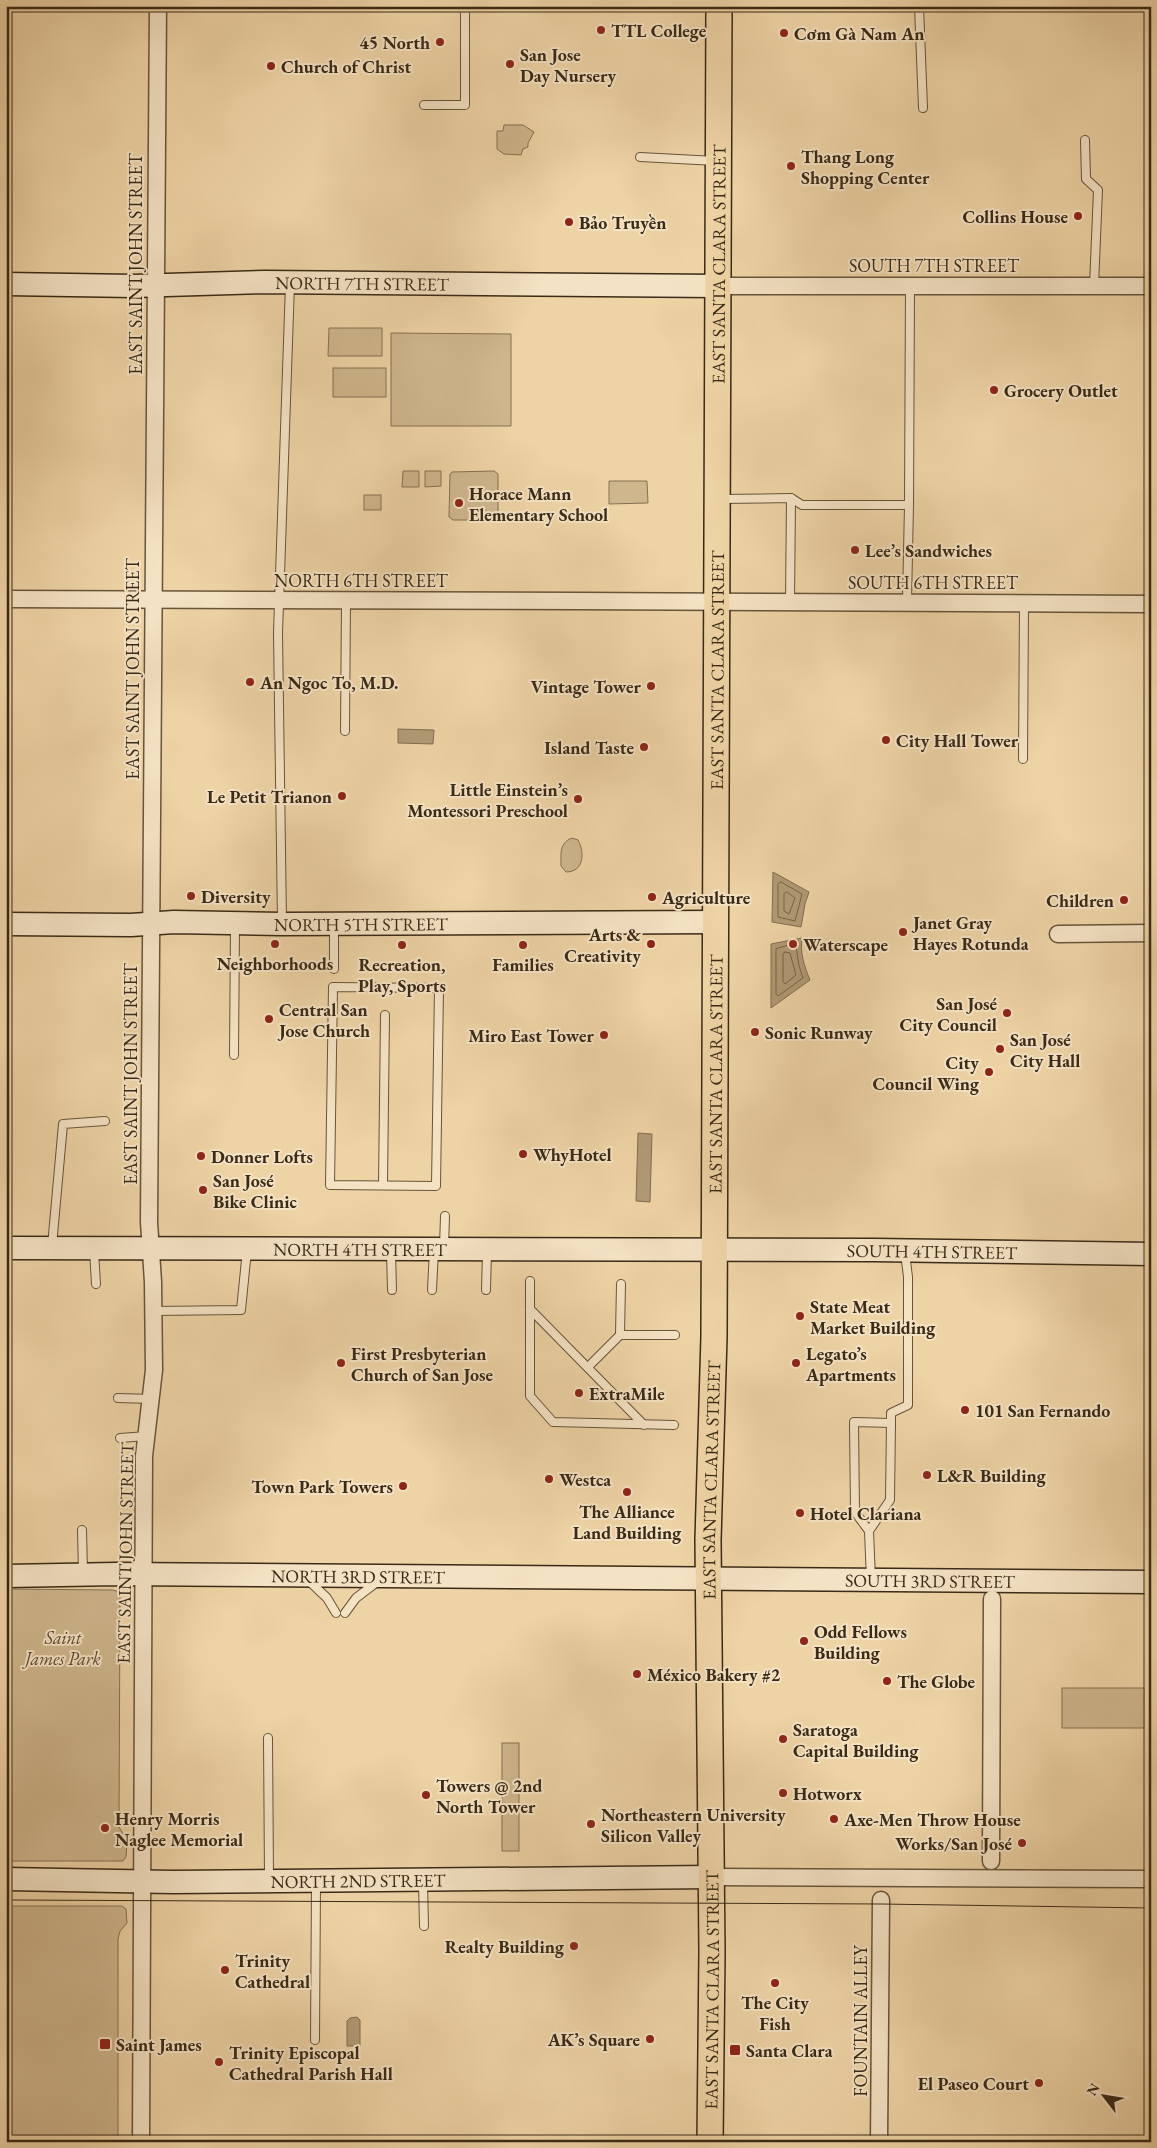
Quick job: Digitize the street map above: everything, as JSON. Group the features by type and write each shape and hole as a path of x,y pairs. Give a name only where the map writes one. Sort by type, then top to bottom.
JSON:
{"main road":[{"name":"EAST SANTA CLARA STREET","path":"710,2142 711,1877 710,1578 708,1540 714,1336 718,6"}],"street":[{"name":"EAST SAINT JOHN STREET","path":"141,2142 144,1456 152,1399 153,1311 149,1222 152,1022 152,602 158,6"},
{"name":"NORTH 7TH STREET","path":"6,284 155,285 290,282 718,286"},
{"name":"SOUTH 7TH STREET","path":"718,286 1151,286"},
{"name":"NORTH 6TH STREET","path":"6,599 152,602 280,599 716,603"},
{"name":"SOUTH 6TH STREET","path":"716,603 907,601 1151,604"},
{"name":"NORTH 5TH STREET","path":"6,924 715,922"},
{"path":"1058,934 1151,933"},
{"name":"NORTH 4TH STREET","path":"6,1248 714,1251"},
{"name":"SOUTH 4TH STREET","path":"714,1251 1151,1254"},
{"name":"NORTH 3RD STREET","path":"6,1576 710,1578"},
{"name":"SOUTH 3RD STREET","path":"710,1578 871,1581 1151,1582"},
{"path":"991,1861 992,1599"},
{"path":"711,1877 1151,1879"},
{"name":"NORTH 2ND STREET","path":"6,1879 141,1882 711,1877"},
{"name":"FOUNTAIN ALLEY","path":"879,2142 880,1900"}],"lane":[{"path":"424,105 465,105 465,6"},
{"path":"920,6 923,108"},
{"path":"1085,140 1086,179 1098,190 1094,286"},
{"path":"640,157 718,161"},
{"path":"282,924 278,633 290,282"},
{"path":"907,601 910,286"},
{"path":"716,499 791,498 802,505 909,505"},
{"path":"790,602 791,498"},
{"path":"346,600 346,731"},
{"path":"1023,759 1024,603"},
{"path":"234,1055 235,923"},
{"path":"334,924 334,969"},
{"path":"333,987 439,988 436,1186 383,1185 330,1185 333,987"},
{"path":"383,1185 385,1014"},
{"path":"52,1248 63,1124 105,1121"},
{"path":"432,1290 445,1216"},
{"path":"94,1248 96,1284"},
{"path":"153,1311 241,1310 248,1248"},
{"path":"391,1249 392,1290"},
{"path":"486,1290 487,1250"},
{"path":"869,1531 890,1500 892,1413 908,1405 908,1278 905,1251"},
{"path":"530,1281 530,1396 553,1422 674,1425"},
{"path":"588,1367 620,1335 621,1284"},
{"path":"530,1309 644,1425"},
{"path":"620,1335 675,1335"},
{"path":"118,1398 152,1399"},
{"path":"871,1581 869,1531 855,1512 854,1422 891,1422"},
{"path":"120,1438 147,1436"},
{"path":"82,1530 83,1576"},
{"path":"304,1576 328,1598 336,1613"},
{"path":"345,1613 356,1598 385,1577"},
{"path":"268,1738 269,1881"},
{"path":"423,1880 424,1926"},
{"path":"315,2040 316,1881"}],"green space":[{"path":"504,125 523,125 534,132 528,147 523,149 521,155 504,154 497,149 497,131 503,131"},
{"path":"329,328 382,328 382,356 328,356"},
{"path":"391,333 511,334 511,426 391,426"},
{"path":"333,368 386,368 386,397 333,397"},
{"path":"403,471 419,471 419,487 402,487"},
{"path":"425,471 441,471 441,486 425,487"},
{"path":"494,471 498,474 498,515 495,520 453,520 449,517 450,474 452,472"},
{"path":"609,481 647,481 648,503 609,504"},
{"path":"364,495 381,495 381,510 364,510"},
{"path":"572,838 578,840 582,856 580,865 576,869 566,872 561,866 562,849 565,843"},
{"name":"Saint James Park","path":"6,1589 113,1590 119,1592 119,1827 127,1841 126,1857 123,1861 6,1861"},
{"path":"1062,1688 1145,1688 1145,1728 1062,1728"},
{"path":"502,1743 519,1743 519,1851 502,1851"},
{"path":"6,1906 122,1906 126,1909 127,1923 120,1931 118,1939 118,2142 6,2142"}],"water":[{"path":"398,729 434,730 433,744 398,743"},
{"path":"773,872 809,892 801,927 772,922"},
{"path":"802,938 803,959 810,980 771,1008 771,944"},
{"path":"638,1133 652,1134 650,1202 636,1201"},
{"path":"357,2017 360,2020 360,2046 347,2046 347,2021 350,2018"}],"tram line":[{"path":"6,1900 881,1904 1151,1908"}],"place":[{"name":"TTL College","path":"601,30"},
{"name":"Cơm Gà Nam An","path":"784,33"},
{"name":"45 North","path":"440,42"},
{"name":"San Jose Day Nursery","path":"510,64"},
{"name":"Church of Christ","path":"271,66"},
{"name":"Thang Long Shopping Center","path":"791,166"},
{"name":"Collins House","path":"1078,216"},
{"name":"Bảo Truyền","path":"569,222"},
{"name":"Grocery Outlet","path":"994,390"},
{"name":"Horace Mann Elementary School","path":"459,503"},
{"name":"Lee’s Sandwiches","path":"855,550"},
{"name":"An Ngoc To, M.D.","path":"250,682"},
{"name":"Vintage Tower","path":"651,686"},
{"name":"City Hall Tower","path":"886,740"},
{"name":"Island Taste","path":"644,747"},
{"name":"Le Petit Trianon","path":"342,796"},
{"name":"Little Einstein’s Montessori Preschool","path":"578,799"},
{"name":"Diversity","path":"191,896"},
{"name":"Agriculture","path":"652,897"},
{"name":"Children","path":"1124,900"},
{"name":"Janet Gray Hayes Rotunda","path":"903,932"},
{"name":"Neighborhoods","path":"275,944"},
{"name":"Arts & Creativity","path":"651,944"},
{"name":"Waterscape","path":"793,944"},
{"name":"Recreation, Play, Sports","path":"402,945"},
{"name":"Families","path":"523,945"},
{"name":"San José City Council","path":"1007,1013"},
{"name":"Central San Jose Church","path":"269,1019"},
{"name":"Sonic Runway","path":"755,1032"},
{"name":"Miro East Tower","path":"604,1035"},
{"name":"San José City Hall","path":"1000,1049"},
{"name":"City Council Wing","path":"989,1072"},
{"name":"WhyHotel","path":"523,1154"},
{"name":"Donner Lofts","path":"201,1156"},
{"name":"San José Bike Clinic","path":"203,1190"},
{"name":"State Meat Market Building","path":"800,1316"},
{"name":"First Presbyterian Church of San Jose","path":"341,1363"},
{"name":"Legato’s Apartments","path":"796,1363"},
{"name":"ExtraMile","path":"579,1393"},
{"name":"101 San Fernando","path":"965,1410"},
{"name":"L&R Building","path":"927,1475"},
{"name":"Westca","path":"549,1479"},
{"name":"Town Park Towers","path":"403,1486"},
{"name":"The Alliance Land Building","path":"627,1492"},
{"name":"Hotel Clariana","path":"800,1513"},
{"name":"Odd Fellows Building","path":"804,1641"},
{"name":"México Bakery #2","path":"637,1674"},
{"name":"The Globe","path":"887,1681"},
{"name":"Saratoga Capital Building","path":"783,1739"},
{"name":"Hotworx","path":"783,1793"},
{"name":"Towers @ 2nd North Tower","path":"426,1795"},
{"name":"Axe-Men Throw House","path":"834,1819"},
{"name":"Northeastern University Silicon Valley","path":"591,1824"},
{"name":"Henry Morris Naglee Memorial","path":"105,1828"},
{"name":"Works/San José","path":"1022,1843"},
{"name":"Realty Building","path":"574,1946"},
{"name":"Trinity Cathedral","path":"225,1970"},
{"name":"The City Fish","path":"775,1983"},
{"name":"AK’s Square","path":"650,2039"},
{"name":"Saint James","path":"105,2044"},
{"name":"Santa Clara","path":"735,2050"},
{"name":"Trinity Episcopal Cathedral Parish Hall","path":"219,2062"},
{"name":"El Paseo Court","path":"1039,2083"}]}
